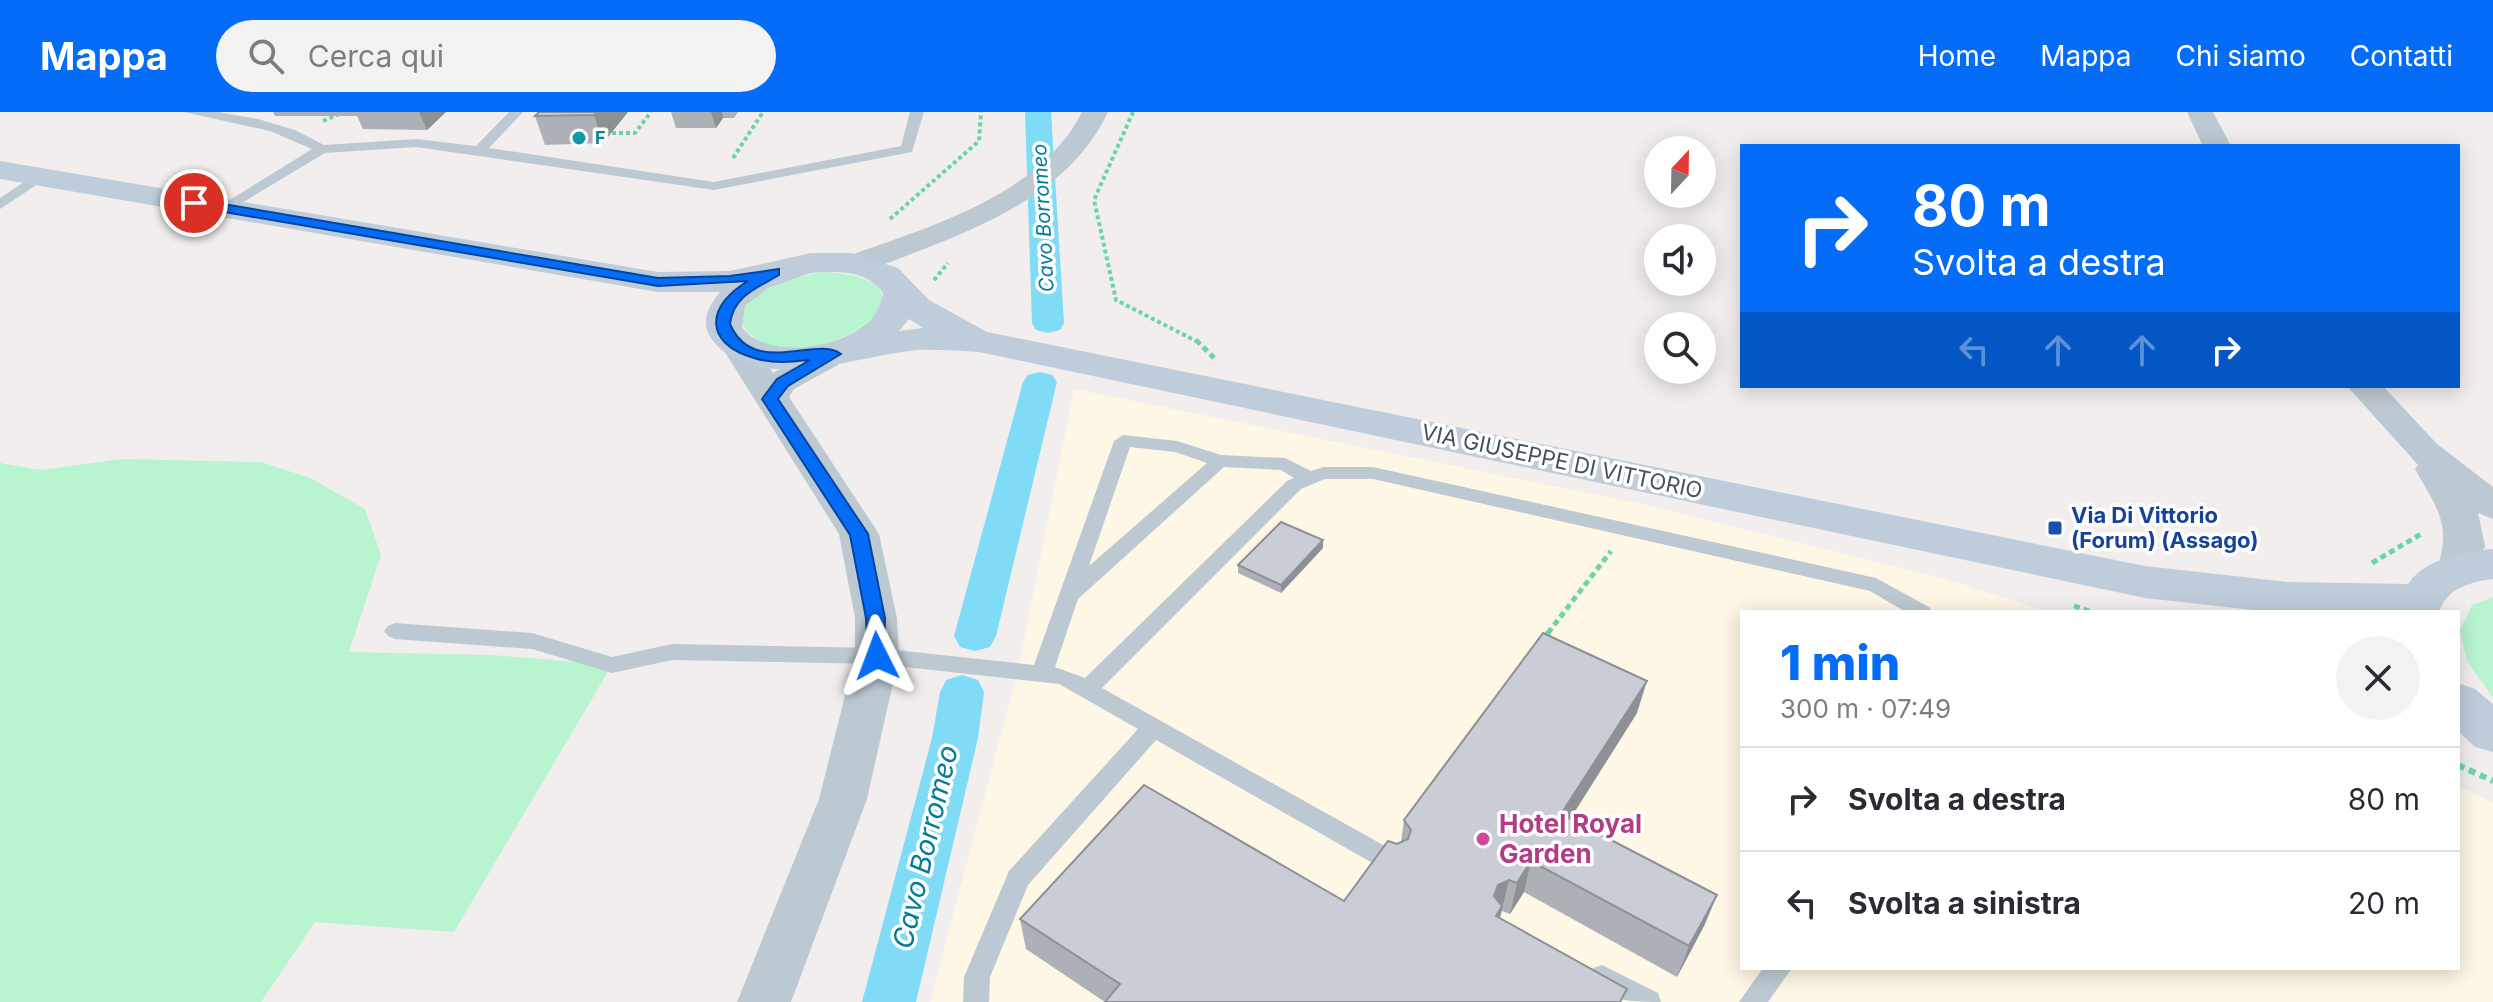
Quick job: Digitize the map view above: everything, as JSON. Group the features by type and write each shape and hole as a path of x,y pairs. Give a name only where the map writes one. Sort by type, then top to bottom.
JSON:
{"main road":[{"path":"0,170 658,282 730,281 812,263 856,264 882,273 910,290 945,326 979,341"},
{"path":"730,335 724,311 734,295 774,272"},
{"path":"658,282 703,308 730,335 781,358 920,339 979,341"},
{"path":"843,350 889,325 910,290"},
{"name":"VIA GIUSEPPE DI VITTORIO","path":"979,341 2145,582 2288,598 2417,606"},
{"path":"2417,606 2429,585 2474,567"},
{"name":"VIA GIUSEPPE DI VITTORIO","path":"2145,582 2223,610"},
{"path":"2460,704 2493,733"}],"street":[{"path":"856,264 970,219 1004,201 1071,153 1095,112"},
{"path":"2200,112 2216,144"},
{"path":"910,290 936,253 970,219"},
{"path":"730,335 859,534 876,618 877,656 843,799 764,1002"},
{"path":"770,399 782,382 843,350"},
{"path":"2366,388 2424,452 2493,506"},
{"path":"2424,452 2458,512 2465,546 2474,567"}],"lane":[{"path":"191,112 264,123 294,132 322,149"},
{"path":"479,151 516,112"},
{"path":"225,209 322,149 416,143 714,186 907,149 917,112"},
{"path":"0,205 40,178"},
{"path":"1042,673 1123,441 1177,447 1220,461 1285,464 1310,479"},
{"path":"1069,596 1220,461"},
{"path":"1086,690 1294,485 1323,473 1373,473 1876,585 1919,610"},
{"path":"395,631 532,641 612,665 672,652 877,656 1063,676 1392,862"},
{"path":"976,1002 977,977 1018,879 1153,728"},
{"path":"1582,967 1648,1002"},
{"path":"1752,1002 1777,970"}],"path":[{"path":"612,133 635,133 651,112"},
{"path":"714,186 763,112"},
{"path":"888,221 979,141 981,112"},
{"path":"1133,112 1122,146 1098,184 1094,200 1116,300 1186,332 1205,344 1216,361"},
{"path":"910,290 936,275 953,257 936,253"},
{"path":"1541,642 1627,529"},
{"path":"2368,564 2418,539 2423,530"},
{"path":"2460,766 2493,781"}],"shaded area":[{"path":"1074,389 1642,504 1946,579 2042,610 1740,610 1740,970 2460,970 2460,787 2493,803 2493,1002 930,1002 1018,670"}],"green space":[{"path":"823,272 864,279 881,292 879,309 862,326 836,340 805,348 774,347 749,333 741,320 743,309 752,299 782,283"},
{"path":"122,459 261,462 310,478 365,509 381,555 349,652 492,655 612,665 454,932 315,922 261,1002 0,1002 0,463 41,470"},
{"path":"2493,597 2493,698 2467,661 2460,631 2472,605"}],"building":[{"path":"539,112 596,112 594,115 535,116"},
{"path":"1281,522 1323,540 1281,585 1238,565"},
{"name":"Hotel Royal Garden","path":"1543,633 1647,681 1561,814 1717,895 1689,946 1531,861 1517,883 1509,880 1498,885 1494,896 1502,906 1496,916 1627,989 1620,1002 1105,1002 1120,984 1020,919 1144,785 1344,901 1388,841 1397,844 1408,839 1411,830 1404,820"}],"waterway":[{"name":"Cavo Borromeo","path":"1038,112 1048,323"},
{"name":"Cavo Borromeo","path":"975,636 1040,382"},
{"name":"Cavo Borromeo","path":"889,1002 955,738 962,692"}],"place":[{"name":"F","path":"579,138"},
{"name":"Via Di Vittorio (Forum) (Assago)","path":"2055,528"},
{"name":"Hotel Royal Garden","path":"1483,839"}],"route":[{"path":"194,203 658,282 730,281 774,272 734,295 724,311 722,324 728,337 738,346 758,354 781,358 833,354 782,382 770,399 859,534 876,618 877,656"}]}
